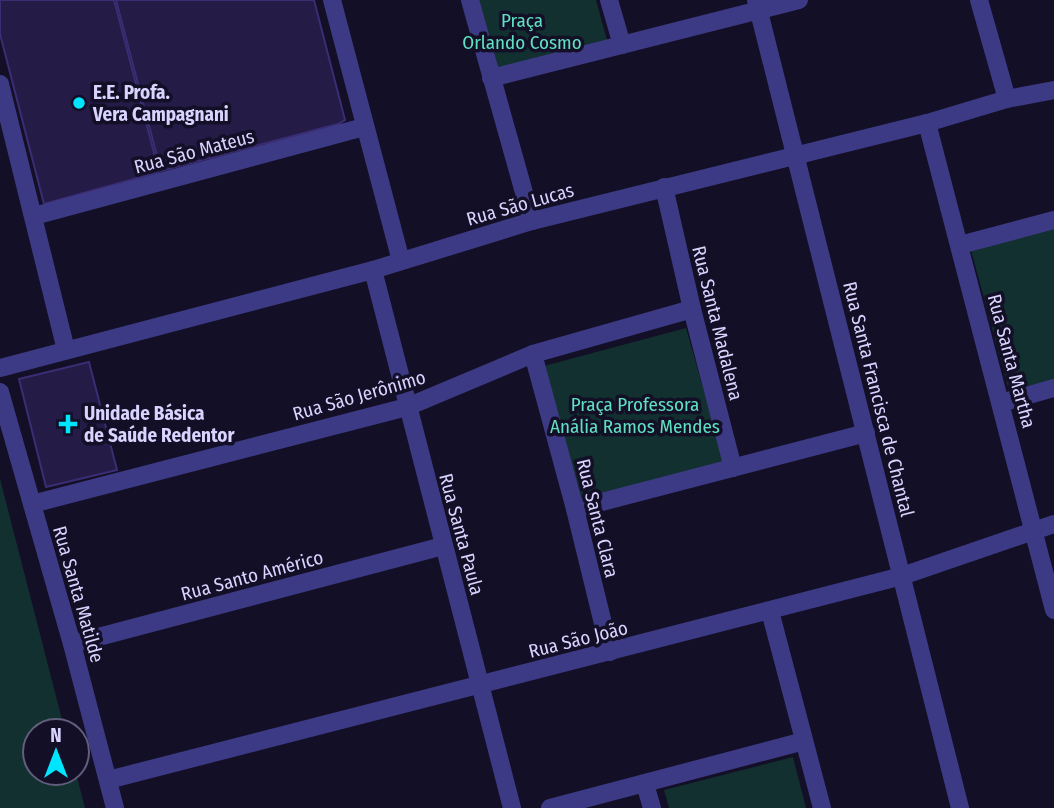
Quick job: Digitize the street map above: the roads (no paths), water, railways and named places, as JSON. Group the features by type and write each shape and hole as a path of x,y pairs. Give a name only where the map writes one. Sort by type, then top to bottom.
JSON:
{"street":[{"path":"332,0 401,261"},
{"path":"470,0 532,221"},
{"path":"609,0 622,45"},
{"path":"491,78 622,45 757,5 799,0"},
{"path":"979,0 1007,99"},
{"name":"Rua Santa Francisca de Chantal","path":"757,5 960,808"},
{"path":"0,84 66,350"},
{"name":"Rua São Lucas","path":"0,368 373,270 532,221 927,123 1007,99 1054,90"},
{"name":"Rua Santa Martha","path":"927,123 1054,610"},
{"name":"Rua São Mateus","path":"34,216 364,127"},
{"name":"Rua Santa Madalena","path":"664,187 733,468"},
{"path":"960,244 1054,220"},
{"name":"Rua Santa Paula","path":"373,270 512,808"},
{"name":"Rua São Jerônimo","path":"32,504 407,407 533,354 692,309"},
{"name":"Rua Santa Clara","path":"533,354 610,652"},
{"path":"1001,403 1054,388"},
{"name":"Rua Santa Matilde","path":"0,392 72,644 115,808"},
{"path":"575,509 866,433"},
{"name":"Rua São João","path":"108,780 902,576 1054,524"},
{"name":"Rua Santo Américo","path":"72,644 443,546"},
{"path":"770,611 822,808"},
{"path":"550,808 804,741"},
{"path":"645,784 652,808"}],"place":[{"name":"E.E. Profa. Vera Campagnani","path":"79,103"},
{"name":"Unidade Básica de Saúde Redentor","path":"68,424"}],"park label":[{"name":"Praça Orlando Cosmo","path":"522,31"},
{"name":"Praça Professora Anália Ramos Mendes","path":"635,415"}]}
